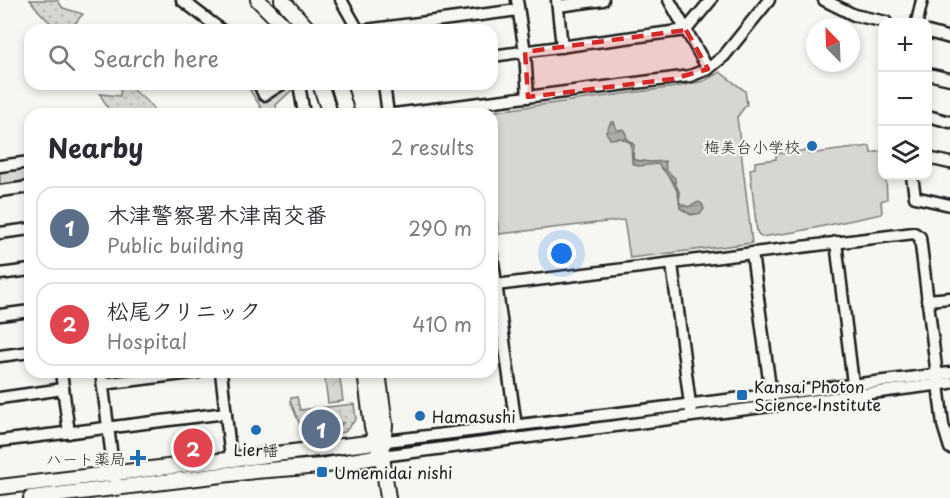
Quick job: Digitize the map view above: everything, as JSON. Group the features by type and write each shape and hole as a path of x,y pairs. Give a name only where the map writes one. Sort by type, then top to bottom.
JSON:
{"main road":[{"path":"258,0 282,24"},
{"path":"282,0 304,24"},
{"path":"322,90 328,108"},
{"path":"340,90 345,108"},
{"path":"366,378 372,427 380,442 388,498"},
{"path":"379,378 385,425 380,442"},
{"path":"32,498 231,459 380,442"},
{"path":"0,487 321,466 382,456"}],"street":[{"path":"183,0 213,24"},
{"path":"341,0 355,24"},
{"path":"562,46 557,3 603,0"},
{"path":"669,0 708,69"},
{"path":"498,55 686,30 711,0"},
{"path":"480,108 528,98 690,76 708,69 724,56 769,0"},
{"path":"824,0 854,15 878,20"},
{"path":"917,18 922,0"},
{"path":"402,24 518,5 525,51 528,98"},
{"path":"932,34 950,38"},
{"path":"932,75 950,79"},
{"path":"300,90 303,108"},
{"path":"385,90 387,108"},
{"path":"932,117 950,122"},
{"path":"932,159 950,164"},
{"path":"0,166 24,163"},
{"path":"913,180 915,197 950,205"},
{"path":"0,191 24,188"},
{"path":"0,232 24,230"},
{"path":"498,285 914,233 920,237 944,432 950,448"},
{"path":"836,242 853,384"},
{"path":"752,253 771,395"},
{"path":"672,264 691,417"},
{"path":"0,274 24,271"},
{"path":"927,300 950,298"},
{"path":"498,299 516,426"},
{"path":"0,315 24,312"},
{"path":"0,356 24,353"},
{"path":"382,456 691,417 937,380 950,373"},
{"path":"62,378 69,433"},
{"path":"102,378 115,480"},
{"path":"103,384 151,378"},
{"path":"222,378 231,459"},
{"path":"380,442 853,384 937,380 950,383"},
{"path":"0,398 63,389"},
{"path":"0,441 226,413"}],"highlighted area":[{"path":"686,30 708,69 673,79 528,97 525,52"}],"green space":[{"path":"30,0 57,0 63,8 83,14 74,24 53,24"},
{"path":"720,72 745,91 747,104 737,117 752,243 630,258 624,220 499,234 498,111 675,87 704,81"},
{"path":"120,90 133,90 153,108 108,108 100,94 120,96"},
{"path":"250,90 258,90 263,99 278,90 292,90 276,105 276,108 261,108"},
{"path":"870,146 871,153 878,152 878,180 886,180 887,199 881,201 882,214 761,237 757,232 750,169 755,168 755,162 776,159 776,154 808,150 808,154"},
{"path":"24,169 24,186 0,189 0,172"},
{"path":"325,378 340,378 343,401 328,403"},
{"path":"297,397 300,410 354,404 356,419 345,432 332,434 343,423 303,428 303,432 290,401 291,398"}],"shaded area":[{"path":"611,122 614,122 617,130 624,129 627,138 634,145 633,158 635,160 665,161 666,170 675,178 680,194 679,201 671,179 658,164 638,166 632,163 631,143 621,138 610,139 606,132"},
{"path":"679,201 688,207 699,202 704,209 701,213 691,215 680,208"}],"place":[{"name":"梅美台小学校","path":"812,146"},
{"name":"Kansai Photon Science Institute","path":"742,395"},
{"name":"Hamasushi","path":"420,416"},
{"name":"木津警察署木津南交番","path":"321,429"},
{"name":"Lier幡","path":"256,430"},
{"name":"松尾クリニック","path":"193,448"},
{"name":"ハート薬局","path":"138,458"},
{"name":"Umemidai nishi","path":"322,472"}]}
